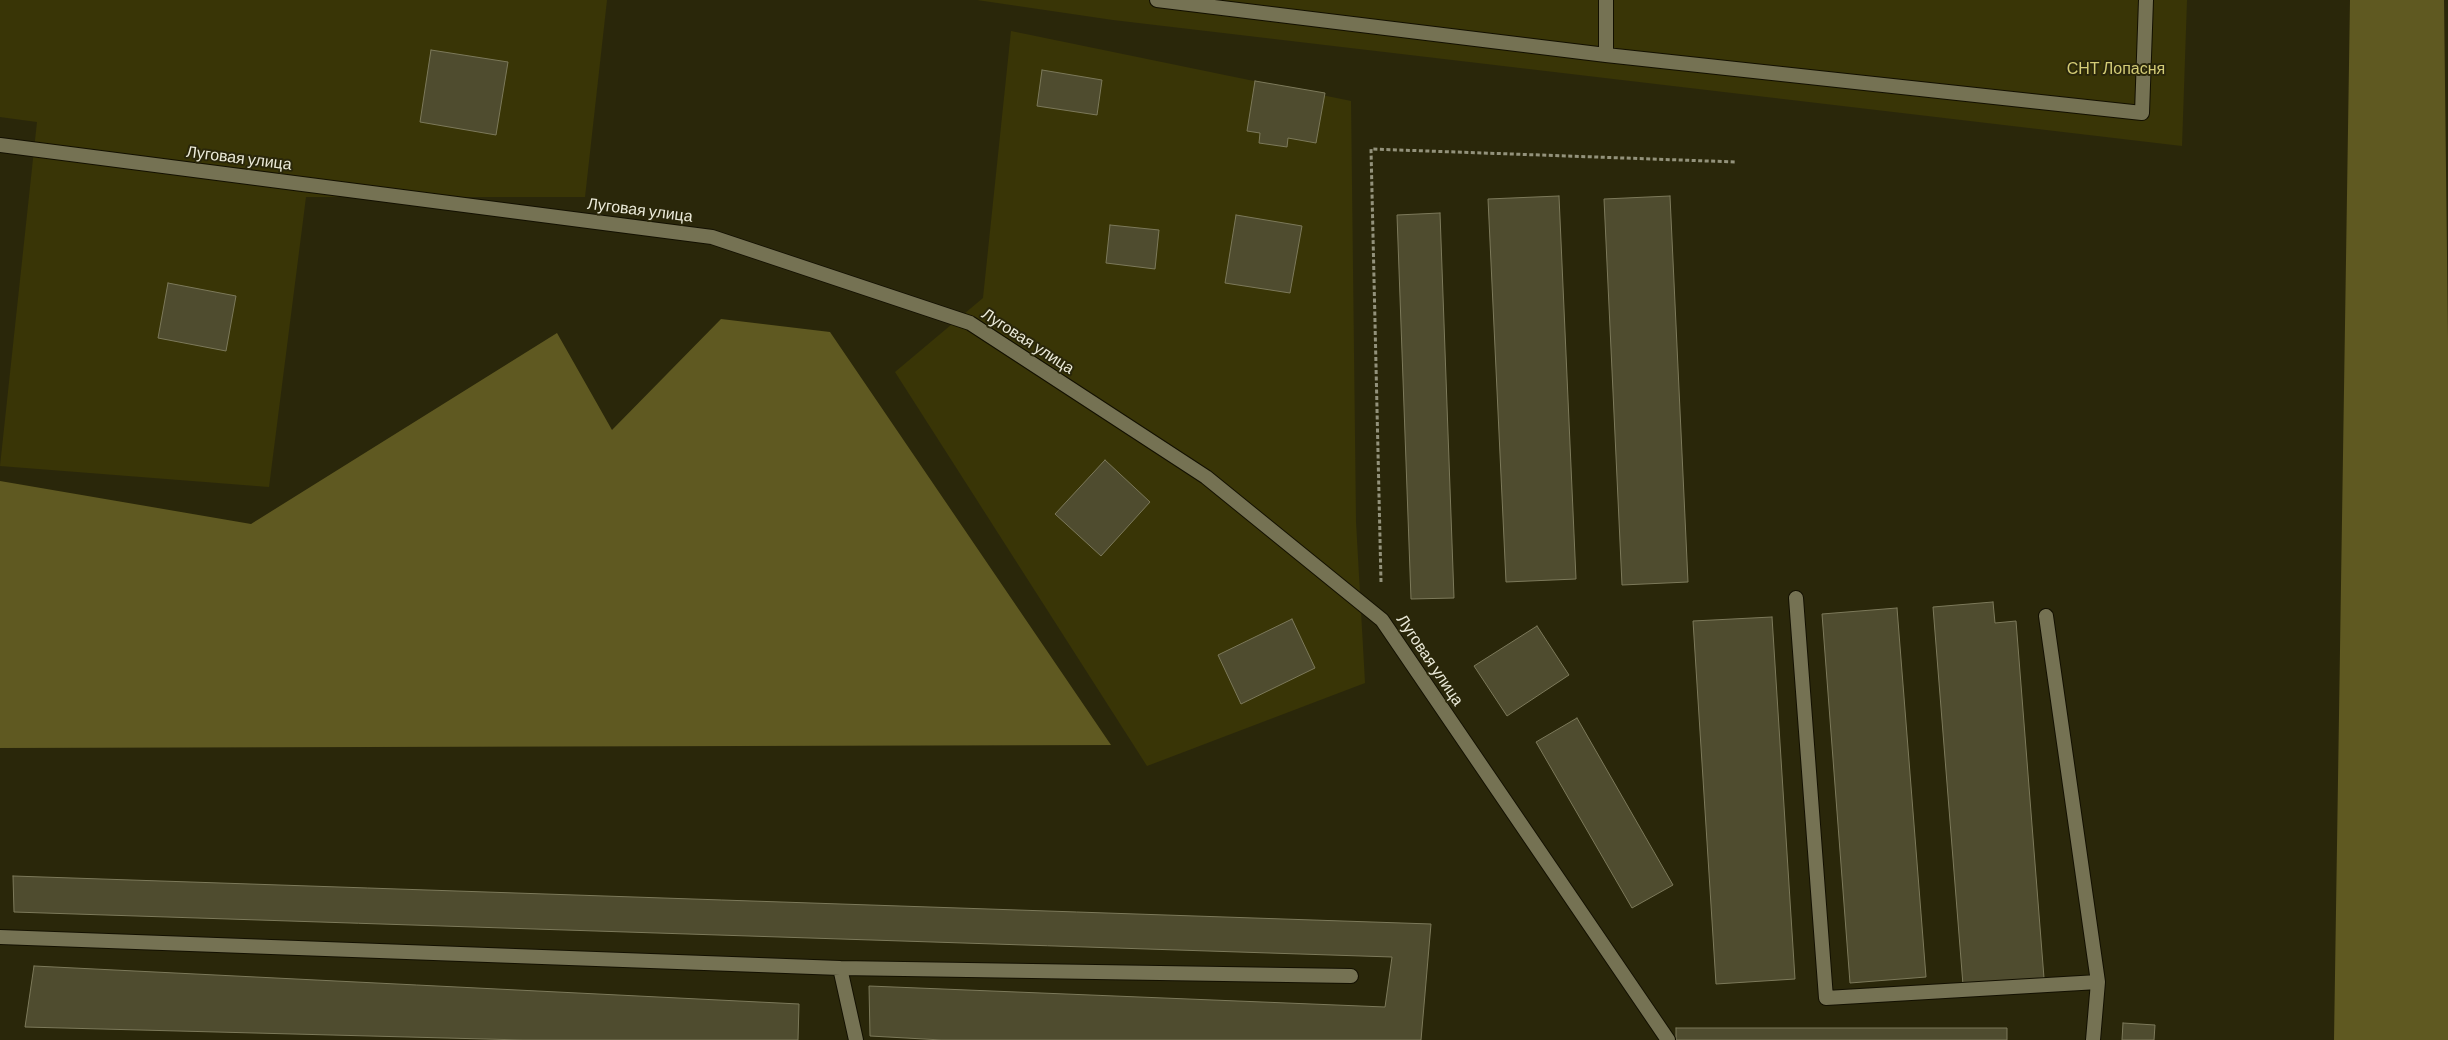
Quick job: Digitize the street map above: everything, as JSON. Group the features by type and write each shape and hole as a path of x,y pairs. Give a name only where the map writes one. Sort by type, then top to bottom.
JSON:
{"street":[{"path":"1157,0 1606,55 2142,113 2146,0"},
{"path":"1606,0 1606,55"},
{"name":"Луговая улица","path":"0,145 712,237 970,323 1206,477 1382,620 1668,1040"},
{"path":"1796,598 1826,998 2098,982"},
{"path":"2046,616 2098,982 2092,1040"},
{"path":"0,937 840,968 1351,976"},
{"path":"840,968 856,1040"}],"path":[{"path":"1382,620 1371,149 1736,162"}],"green space":[{"path":"0,0 607,0 585,197 306,197 269,487 0,466 37,122 0,117"},
{"name":"СНТ Лопасня","path":"977,0 2187,0 2182,146 1113,20"},
{"path":"1011,31 1351,101 1356,522 1365,683 1147,766 895,372 983,298"}],"shaded area":[{"path":"2350,0 2444,0 2448,340 2448,1040 2334,1040"},
{"path":"721,319 830,332 1111,745 0,748 0,481 251,524 557,333 612,430"}],"building":[{"path":"431,50 508,62 496,135 420,122"},
{"path":"1042,70 1102,80 1097,115 1037,106"},
{"path":"1255,81 1325,93 1316,143 1288,138 1287,147 1259,143 1260,133 1247,131"},
{"path":"1559,196 1576,579 1506,582 1488,199"},
{"path":"1670,196 1688,582 1622,585 1604,199"},
{"path":"1440,213 1454,598 1411,599 1397,215"},
{"path":"1236,215 1302,226 1290,293 1225,283"},
{"path":"1110,225 1159,230 1155,269 1106,263"},
{"path":"168,283 236,296 226,351 158,338"},
{"path":"1105,460 1150,502 1101,556 1055,514"},
{"path":"1993,602 1995,623 2016,621 2044,978 1963,985 1933,607"},
{"path":"1897,608 1926,977 1850,983 1822,614"},
{"path":"1772,617 1795,979 1716,984 1693,621"},
{"path":"1292,619 1315,668 1241,704 1218,655"},
{"path":"1537,626 1569,675 1507,716 1474,666"},
{"path":"1577,718 1673,885 1632,908 1536,742"},
{"path":"13,876 1431,924 1421,1040 942,1040 870,1036 869,986 1385,1007 1392,957 14,912"},
{"path":"34,966 799,1004 798,1040 523,1040 25,1027"},
{"path":"2123,1023 2155,1025 2154,1040 2122,1040"},
{"path":"1676,1028 2007,1028 2007,1040 1676,1040"}]}
